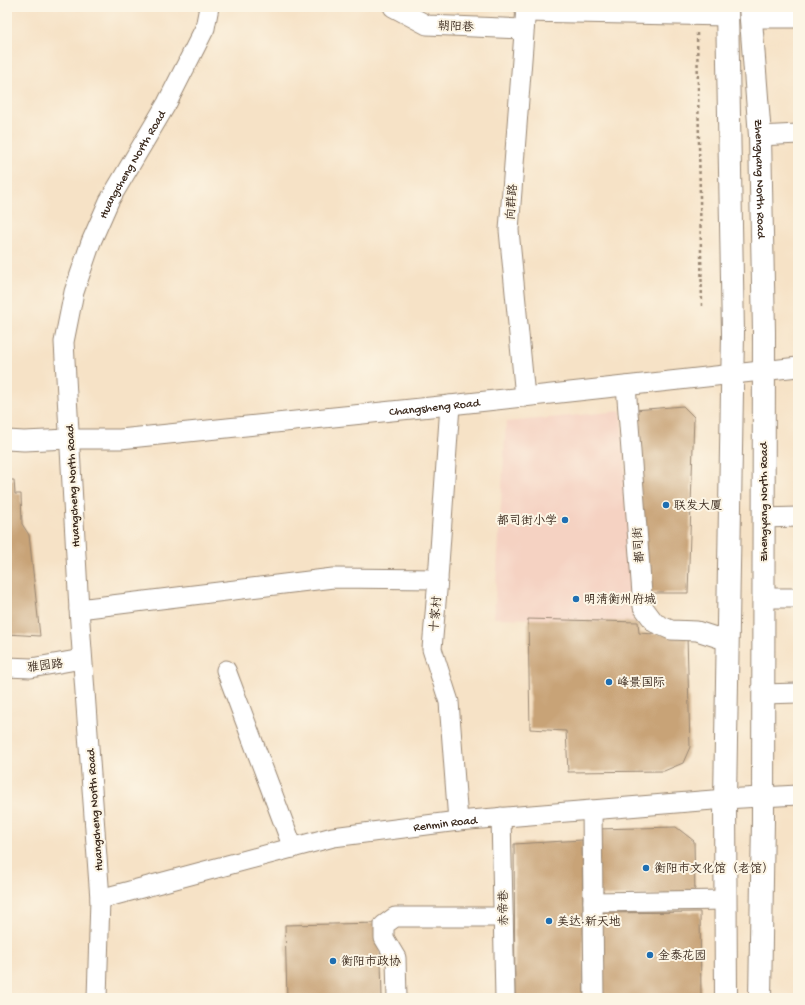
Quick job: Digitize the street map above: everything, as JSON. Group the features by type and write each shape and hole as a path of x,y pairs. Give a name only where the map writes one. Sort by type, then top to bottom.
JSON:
{"main road":[{"path":"726,998 725,799 732,374 727,12"},
{"name":"Zhengyang North Road","path":"750,12 760,136 764,325 760,998"}],"street":[{"name":"Huangcheng North Road","path":"97,998 100,899 82,659 64,342 74,292 91,242 109,201 167,103 205,28 209,7"},
{"name":"朝阳巷","path":"393,7 427,25 525,16 697,16 727,12"},
{"path":"750,12 798,18"},
{"name":"向群路","path":"525,16 509,230 525,397"},
{"path":"760,136 798,134"},
{"name":"Changsheng Road","path":"7,440 120,439 798,367"},
{"name":"都司街","path":"626,386 643,607 655,623 671,630 697,631 728,641"},
{"name":"十家村","path":"450,405 432,650 449,702 458,821"},
{"name":"Changsheng Road","path":"7,431 69,439"},
{"path":"763,518 798,517"},
{"path":"79,609 333,578 438,579"},
{"path":"763,598 798,598"},
{"name":"雅园路","path":"7,667 31,668 82,659"},
{"path":"226,670 293,848"},
{"path":"763,694 798,693"},
{"name":"Renmin Road","path":"100,899 333,837 501,817 725,799 798,795"},
{"path":"592,810 594,998"},
{"name":"赤帝巷","path":"501,817 505,998"},
{"path":"593,902 726,900"},
{"path":"397,998 396,958 384,938 384,925 395,917 504,917"}],"path":[{"path":"697,16 702,307"}],"shaded area":[{"path":"7,8 11,88 7,88"},
{"name":"都司街小学","path":"621,411 638,622 494,618 506,422"}],"building":[{"name":"联发大厦","path":"683,406 694,417 688,593 646,593 635,410"},
{"path":"7,480 14,480 15,494 21,494 22,524 29,535 40,636 7,634"},
{"name":"峰景国际","path":"528,619 638,622 639,633 687,636 690,747 683,763 664,771 568,772 566,731 530,729"},
{"name":"衡阳市文化馆（老馆）","path":"676,827 694,841 695,895 599,896 597,829"},
{"name":"美达·新天地","path":"582,840 584,998 515,998 514,844"},
{"name":"金泰花园","path":"700,912 701,998 600,998 599,913"},
{"name":"衡阳市政协","path":"380,923 382,998 287,998 285,925"}],"place":[{"name":"联发大厦","path":"666,505"},
{"name":"都司街小学","path":"565,520"},
{"name":"明清衡州府城","path":"576,599"},
{"name":"峰景国际","path":"609,682"},
{"name":"衡阳市文化馆（老馆）","path":"646,868"},
{"name":"美达·新天地","path":"549,921"},
{"name":"金泰花园","path":"650,955"},
{"name":"衡阳市政协","path":"333,961"}]}
